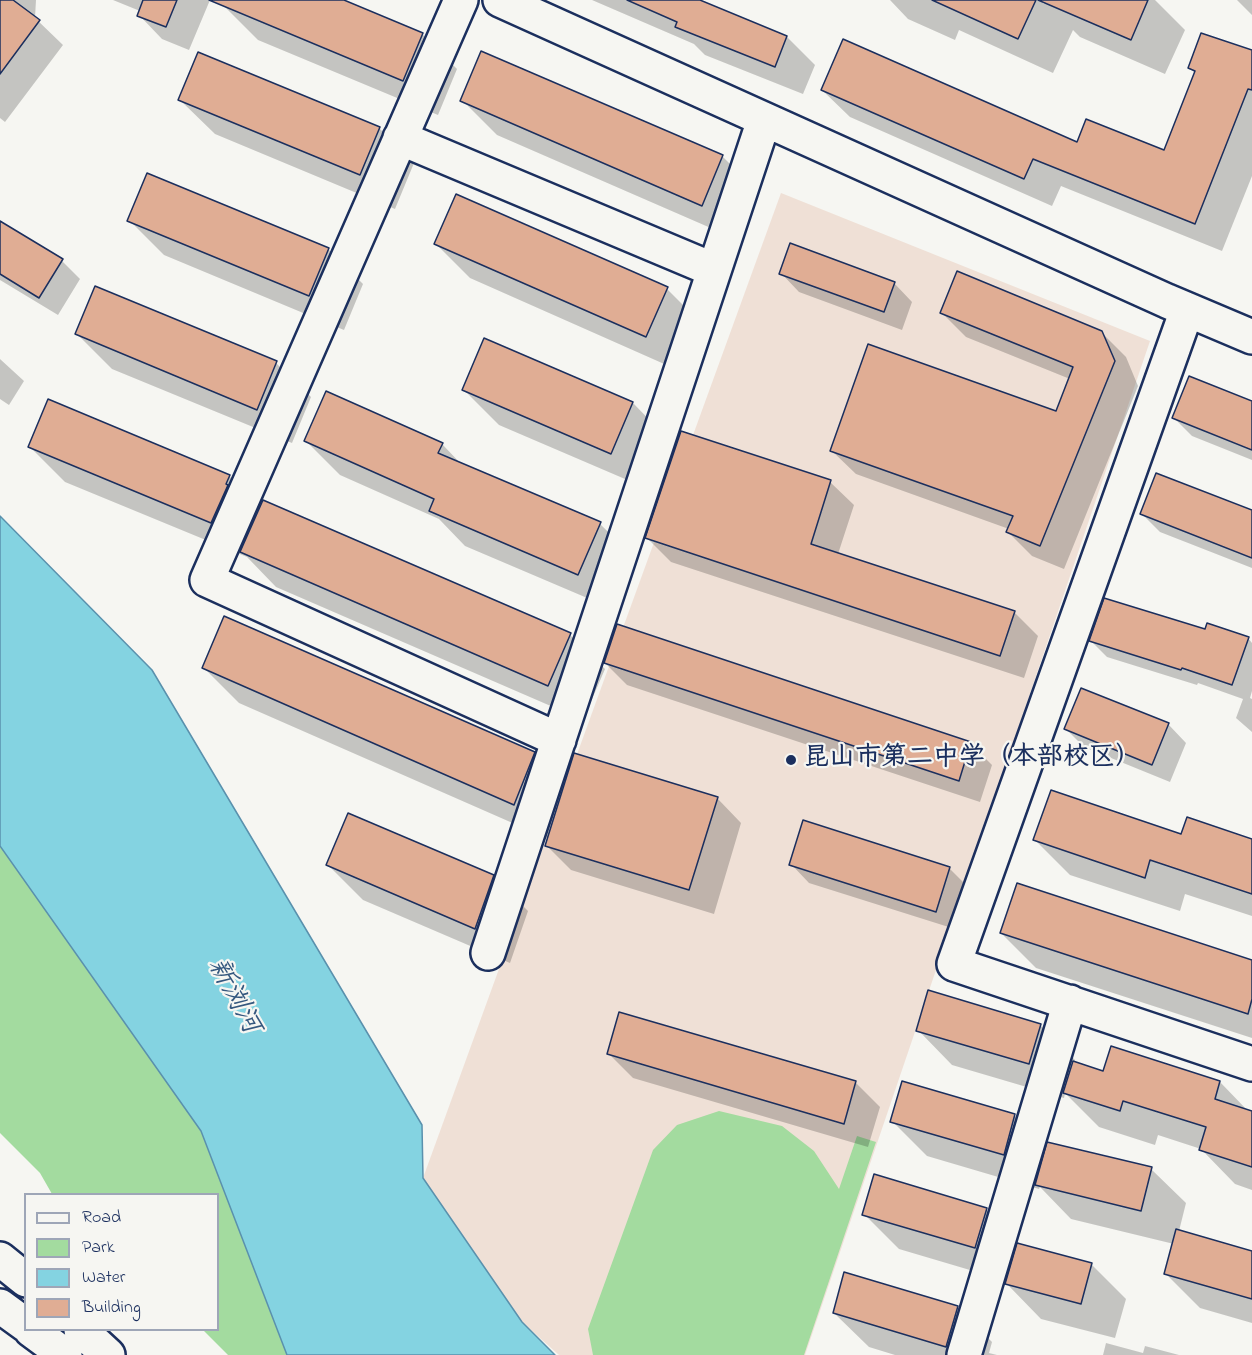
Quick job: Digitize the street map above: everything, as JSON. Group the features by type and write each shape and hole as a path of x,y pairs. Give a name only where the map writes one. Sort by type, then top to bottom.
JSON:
{"street":[{"path":"461,0 207,580 559,740"},
{"path":"500,0 1252,338"},
{"path":"488,953 764,120"},
{"path":"400,138 714,270"},
{"path":"1187,310 954,964 1252,1064"},
{"path":"964,1355 1070,1002"},
{"path":"0,1259 24,1278"},
{"path":"0,1306 24,1324"},
{"path":"34,1331 65,1355"},
{"path":"83,1331 108,1355"}],"shaded area":[{"name":"昆山市第二中学（本部校区）","path":"781,193 1150,341 805,1355 559,1355 522,1322 423,1178"}],"green space":[{"path":"0,846 201,1131 287,1355 228,1355 204,1331 219,1331 219,1193 51,1193 40,1173 0,1133"},
{"path":"719,1111 782,1126 814,1151 839,1189 857,1136 876,1142 804,1355 593,1355 588,1329 653,1150 677,1125"}],"water":[{"name":"新浏河","path":"0,516 152,670 422,1125 423,1178 522,1322 555,1355 287,1355 201,1131 0,846"}],"building":[{"path":"0,0 13,0 40,20 0,74"},
{"path":"143,0 177,0 166,27 137,16"},
{"path":"209,0 344,0 423,33 403,81"},
{"path":"627,0 700,0 787,36 775,67 675,27 677,22"},
{"path":"932,0 1036,0 1018,39"},
{"path":"1038,0 1148,0 1131,40"},
{"path":"1201,33 1252,50 1252,90 1248,89 1195,224 1033,159 1024,179 821,90 843,39 1077,142 1086,119 1164,150 1195,71 1188,68"},
{"path":"481,51 723,155 702,206 460,101"},
{"path":"198,52 380,127 360,175 178,100"},
{"path":"147,173 329,248 309,296 127,221"},
{"path":"456,194 668,287 646,337 434,244"},
{"path":"0,221 63,259 39,298 0,274"},
{"path":"790,243 895,282 884,312 779,274"},
{"path":"957,271 1102,331 1115,361 1040,546 1006,532 1013,516 830,451 868,344 1056,411 1073,367 940,313"},
{"path":"95,286 277,361 257,410 75,334"},
{"path":"484,338 633,402 611,454 462,390"},
{"path":"1189,376 1252,401 1252,450 1172,418"},
{"path":"326,391 443,443 438,453 601,522 578,575 429,511 434,499 304,441"},
{"path":"48,399 230,475 226,484 228,485 211,523 28,447"},
{"path":"681,431 831,480 811,544 1015,611 1000,656 645,538"},
{"path":"1156,473 1252,510 1252,558 1140,514"},
{"path":"263,500 571,633 548,686 240,552"},
{"path":"1104,598 1205,629 1207,623 1249,637 1232,685 1089,641"},
{"path":"224,616 535,752 514,805 202,668"},
{"path":"617,624 971,742 959,781 604,663"},
{"path":"1081,688 1169,723 1152,765 1064,729"},
{"path":"574,753 718,797 689,890 545,846"},
{"path":"1051,790 1181,834 1187,817 1252,839 1252,894 1150,860 1145,878 1033,840"},
{"path":"348,813 494,875 475,929 326,865"},
{"path":"803,820 950,867 936,912 789,865"},
{"path":"1017,883 1252,960 1252,999 1248,1014 1000,933"},
{"path":"928,990 1041,1024 1029,1064 916,1031"},
{"path":"619,1012 856,1081 844,1124 607,1054"},
{"path":"1111,1046 1220,1081 1215,1099 1252,1111 1252,1167 1199,1150 1206,1127 1123,1101 1120,1111 1063,1093 1073,1061 1103,1071"},
{"path":"902,1081 1015,1114 1004,1155 890,1122"},
{"path":"1047,1142 1152,1167 1141,1211 1035,1185"},
{"path":"874,1174 987,1208 975,1248 862,1215"},
{"path":"1176,1229 1252,1251 1252,1299 1164,1274"},
{"path":"1017,1243 1092,1263 1081,1304 1005,1284"},
{"path":"844,1272 958,1306 946,1347 833,1313"}],"place":[{"name":"昆山市第二中学（本部校区）","path":"791,760"}]}
